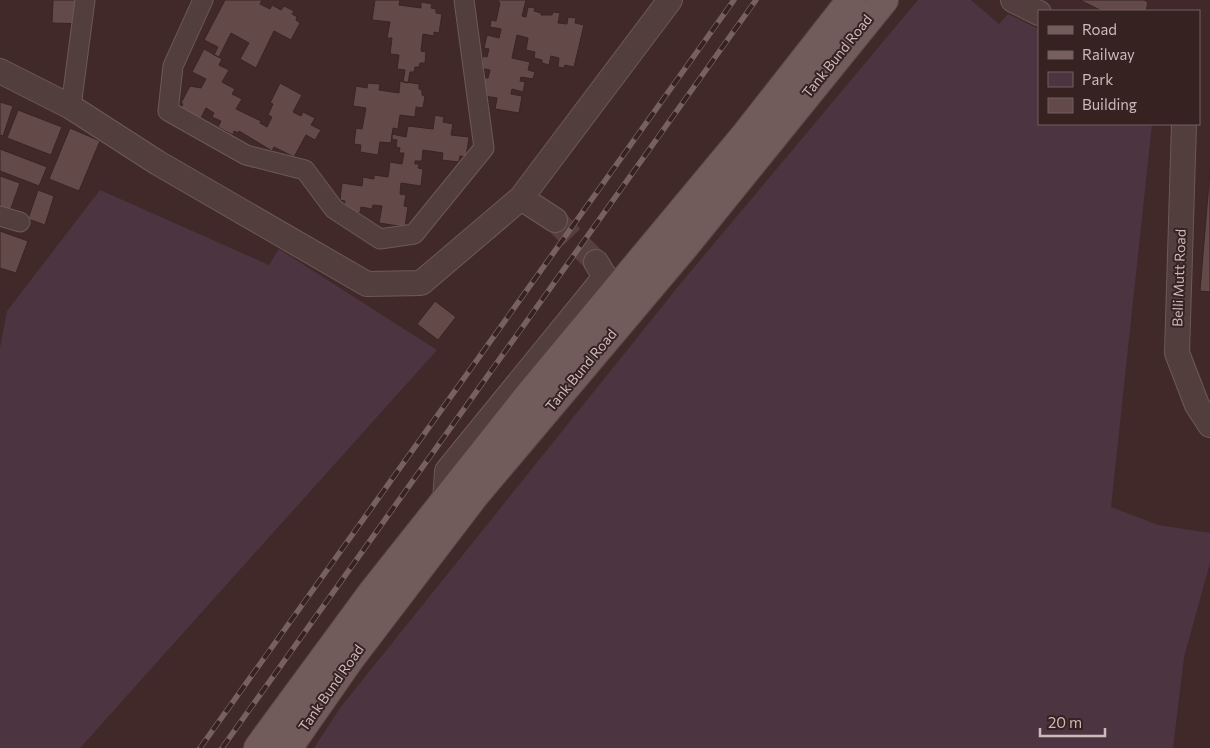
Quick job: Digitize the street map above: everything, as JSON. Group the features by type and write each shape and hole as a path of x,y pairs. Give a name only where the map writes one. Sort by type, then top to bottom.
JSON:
{"main road":[{"name":"Tank Bund Road","path":"258,748 371,594 528,396 746,134 851,0"},
{"name":"Tank Bund Road","path":"288,748 350,659 476,495 685,246 884,0"}],"street":[{"path":"70,106 85,0"},
{"path":"203,0 173,66 168,111 246,155 305,170 334,209 380,239 414,234 484,148 464,0"},
{"path":"0,70 70,106 158,163 368,284 421,284 521,198 670,0"},
{"path":"1014,0 1038,12"},
{"path":"1041,0 1049,10"},
{"name":"Belli Mutt Road","path":"1184,125 1177,353 1196,405 1210,425"},
{"path":"521,198 555,220"},
{"path":"0,216 20,222"},
{"path":"445,502 447,471 605,277 596,262"}],"green space":[{"path":"918,0 971,0 999,24 1008,14 1038,29 1038,125 1152,125 1111,507 1158,525 1210,533 1210,563 1184,657 1173,748 314,748 340,708 681,283"},
{"path":"100,190 269,265 279,249 437,350 80,748 0,748 0,348 7,311"}],"building":[{"path":"53,0 84,0 84,24 52,23"},
{"path":"225,0 262,0 260,4 270,9 272,5 281,10 284,6 294,11 292,14 297,17 296,20 300,23 291,40 274,31 256,68 240,59 249,43 231,33 219,57 214,55 218,47 204,40"},
{"path":"375,0 400,0 399,5 421,8 421,2 432,4 431,8 436,9 436,13 442,14 439,33 434,32 434,36 423,34 421,51 426,52 425,63 420,63 419,67 415,67 414,72 410,72 408,83 403,82 405,70 397,69 399,55 390,54 392,38 387,38 390,22 372,20"},
{"path":"497,0 526,0 522,16 526,17 528,7 535,8 534,11 541,13 541,15 552,15 553,12 560,13 558,23 567,24 568,17 576,18 575,23 584,25 574,67 565,65 564,68 558,67 559,58 551,56 549,65 542,63 542,60 534,58 535,52 526,50 528,38 517,35 512,58 530,62 528,70 535,72 533,79 521,77 520,81 525,82 523,92 512,89 511,94 522,96 519,113 495,109 497,98 479,95 479,77 488,78 490,70 480,68 483,56 487,57 489,49 484,48 487,35 499,38 501,29 490,27 491,20 496,21 500,3"},
{"path":"1080,0 1144,0 1148,2 1146,10 1100,10"},
{"path":"204,49 222,59 219,65 229,70 222,82 235,89 232,94 242,99 236,109 261,121 260,123 267,127 272,117 268,115 273,104 270,103 280,83 302,95 293,112 301,116 303,112 315,118 311,125 321,130 315,140 306,135 294,157 274,147 272,151 239,131 238,133 234,131 233,135 218,127 221,121 212,117 214,113 206,108 198,124 180,109 190,86 201,88 206,79 192,72"},
{"path":"400,81 419,84 422,95 425,96 423,108 416,107 415,117 400,115 398,129 393,128 391,143 380,142 378,155 360,152 361,145 354,144 356,128 362,129 366,108 353,106 356,86 367,88 368,83 380,84 379,90 399,93"},
{"path":"0,102 13,106 3,136 0,135"},
{"path":"18,110 62,127 51,155 7,138"},
{"path":"435,115 444,117 443,122 453,124 451,135 469,137 466,157 460,156 459,162 442,160 443,153 423,150 422,161 415,161 415,164 419,164 418,168 423,169 421,186 401,183 400,194 406,195 404,206 408,207 405,227 379,223 382,206 373,205 372,209 361,207 360,213 348,211 349,207 344,206 345,201 340,200 342,183 362,186 363,177 374,179 374,175 388,177 390,162 402,164 404,153 399,153 400,148 396,147 397,140 392,139 392,134 406,137 408,126 433,129"},
{"path":"70,128 100,141 79,191 49,179"},
{"path":"0,149 47,167 39,186 0,171"},
{"path":"1210,170 1210,292 1200,291"},
{"path":"0,176 20,183 10,211 0,208"},
{"path":"38,190 54,196 45,225 28,219"},
{"path":"0,231 28,241 16,273 0,268"},
{"path":"435,301 456,317 438,340 417,324"}],"tunnel":[{"path":"555,220 596,262"}],"railway":[{"path":"200,748 734,0"},
{"path":"222,748 756,0"}]}
